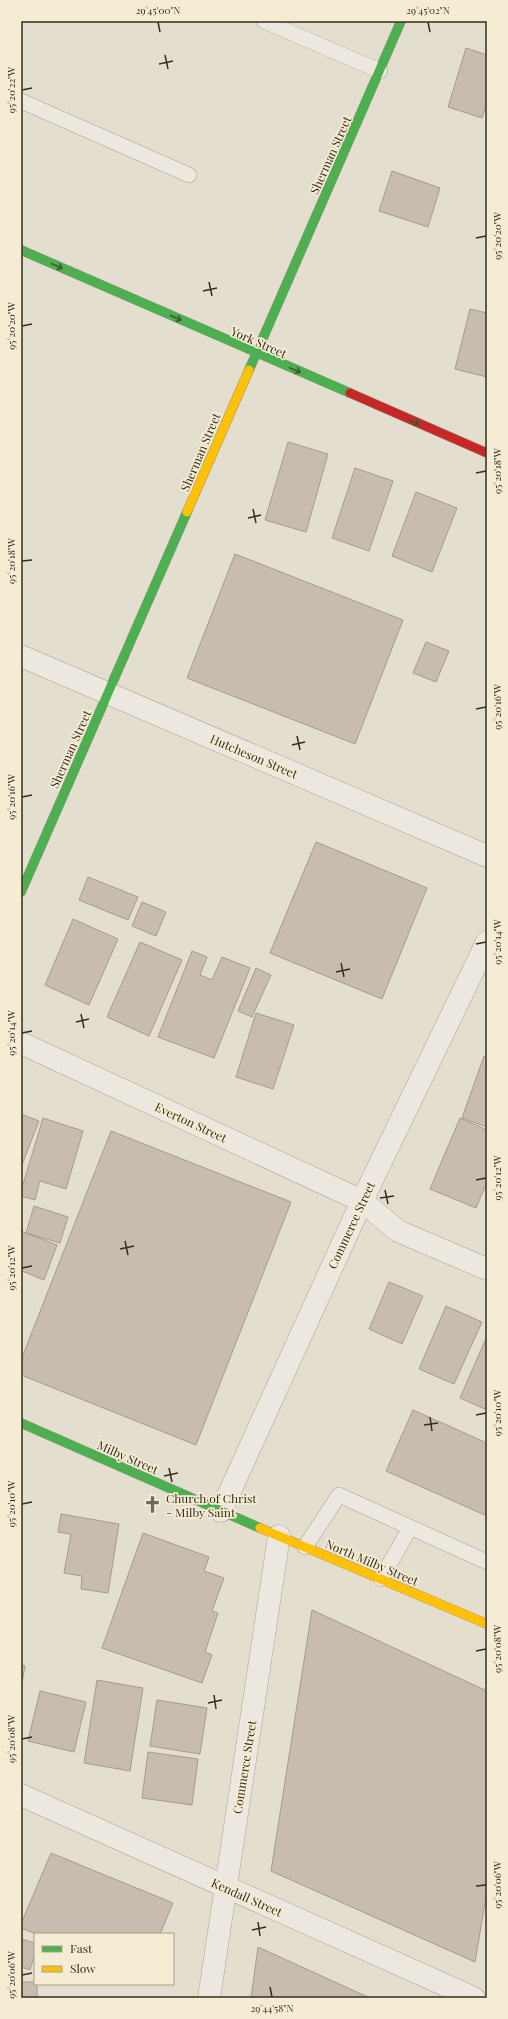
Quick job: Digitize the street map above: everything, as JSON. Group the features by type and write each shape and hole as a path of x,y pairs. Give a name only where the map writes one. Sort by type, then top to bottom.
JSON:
{"street":[{"name":"Sherman Street","path":"21,892 401,21"},
{"name":"York Street","path":"21,250 487,454"},
{"name":"Hutcheson Street","path":"21,656 487,856"},
{"name":"Commerce Street","path":"221,1511 362,1201 487,942"},
{"name":"Everton Street","path":"21,1043 362,1201 398,1230 487,1269"},
{"name":"Milby Street","path":"21,1423 248,1522"},
{"name":"North Milby Street","path":"248,1522 487,1624"},
{"name":"Commerce Street","path":"209,1998 279,1536"},
{"name":"Kendall Street","path":"21,1794 474,1998"}],"lane":[{"path":"264,21 380,71"},
{"path":"21,101 189,175"},
{"path":"305,1547 339,1495 487,1562"},
{"path":"381,1579 410,1528"}],"building":[{"path":"466,48 487,55 487,102 482,118 448,107"},
{"path":"392,171 440,188 428,227 379,211"},
{"path":"470,309 487,313 487,377 455,369"},
{"path":"288,442 328,454 306,532 265,520"},
{"path":"355,468 393,481 369,551 332,538"},
{"path":"416,492 457,508 432,572 392,556"},
{"path":"235,554 403,620 355,744 187,678"},
{"path":"426,642 449,651 436,682 413,673"},
{"path":"316,842 427,888 382,999 270,953"},
{"path":"88,877 138,897 128,920 79,900"},
{"path":"142,902 166,912 156,936 132,926"},
{"path":"73,919 118,939 89,1005 45,985"},
{"path":"140,942 182,960 149,1036 107,1017"},
{"path":"192,951 207,957 200,975 212,980 222,957 250,968 214,1058 158,1037"},
{"path":"256,968 271,975 252,1017 238,1011"},
{"path":"256,1013 294,1025 273,1089 236,1077"},
{"path":"484,1056 487,1057 487,1127 462,1118"},
{"path":"21,1114 39,1121 21,1167"},
{"path":"43,1118 83,1131 66,1189 40,1181 35,1200 21,1196 21,1191"},
{"path":"460,1118 487,1130 487,1182 476,1208 430,1189"},
{"path":"111,1131 291,1202 196,1445 21,1375 21,1360"},
{"path":"34,1206 68,1217 60,1243 26,1233"},
{"path":"21,1231 57,1245 44,1280 22,1271 21,1273"},
{"path":"389,1282 423,1296 402,1344 369,1329"},
{"path":"446,1306 482,1322 454,1384 419,1369"},
{"path":"487,1336 487,1410 460,1398"},
{"path":"413,1410 487,1443 487,1516 386,1471"},
{"path":"61,1514 119,1524 108,1593 81,1589 82,1576 64,1573 71,1534 58,1532"},
{"path":"143,1533 209,1557 204,1571 224,1578 212,1611 218,1613 205,1652 212,1655 202,1683 102,1648"},
{"path":"312,1610 487,1691 487,1891 475,1962 271,1871"},
{"path":"21,1665 25,1666 21,1688"},
{"path":"97,1680 143,1688 130,1771 84,1763"},
{"path":"40,1691 86,1702 74,1752 28,1741"},
{"path":"157,1700 207,1708 200,1754 150,1746"},
{"path":"148,1752 198,1759 192,1805 142,1798"},
{"path":"51,1853 173,1903 160,1933 34,1933 21,1928 21,1924"},
{"path":"21,1939 34,1943 34,1956 30,1970 21,1967"},
{"path":"258,1947 370,1998 251,1998"},
{"path":"21,1982 34,1982 34,1985 37,1985 37,1998 21,1998"}],"traffic: fast":[{"path":"249,370 401,21"},
{"path":"21,250 350,393"},
{"path":"21,892 187,512"},
{"path":"21,1423 260,1528"}],"traffic: slow":[{"path":"187,512 249,370"},
{"path":"260,1528 487,1624"}],"traffic: jam":[{"path":"350,393 487,453"}],"place":[{"name":"Church of Christ - Milby Saint","path":"153,1505"}]}
